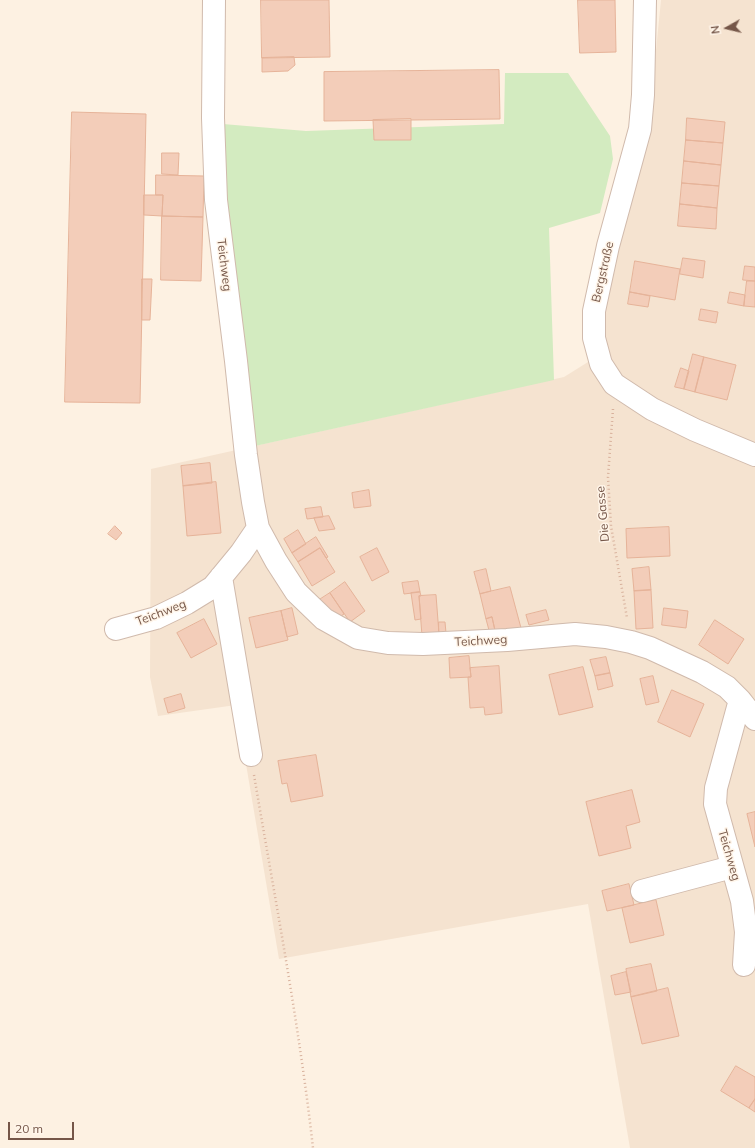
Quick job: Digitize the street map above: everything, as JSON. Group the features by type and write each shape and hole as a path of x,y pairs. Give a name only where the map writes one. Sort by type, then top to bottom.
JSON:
{"street":[{"name":"Teichweg","path":"214,0 213,118 216,200 252,502 258,528 276,561 296,592 324,619 358,638 388,643 424,644 507,640 575,634 606,637 631,642 650,648 702,672 727,687 740,700 755,719"},
{"name":"Bergstraße","path":"645,0 643,95 640,129 608,246 594,311 594,338 600,364 614,384 652,409 695,430 755,455"},
{"name":"Teichweg","path":"116,629 156,618 187,604 213,587 241,553 258,528"},
{"path":"221,577 251,755"},
{"name":"Teichweg","path":"740,700 716,788 715,804 742,901 746,932 744,966"},
{"path":"642,892 732,867"}],"path":[{"name":"Die Gasse","path":"614,384 608,477 611,526 631,642"},
{"path":"251,755 296,1019 306,1083 313,1148"}],"shaded area":[{"path":"661,0 755,0 755,1148 630,1148 588,904 279,959 236,705 158,716 150,677 151,469 564,377 604,352 601,313 647,141"}],"green space":[{"path":"505,73 568,73 610,136 613,159 600,213 549,228 554,380 255,446 222,176 223,124 306,131 504,124"}],"building":[{"path":"261,0 329,0 330,57 262,58"},
{"path":"578,0 615,0 616,52 580,53"},
{"path":"294,57 295,65 288,71 262,72 262,58"},
{"path":"499,70 500,119 324,121 324,72"},
{"path":"72,112 146,114 140,403 65,402"},
{"path":"687,118 725,122 723,143 686,140"},
{"path":"411,119 411,140 374,140 373,120"},
{"path":"686,140 723,143 721,165 684,161"},
{"path":"162,153 179,153 178,175 162,174"},
{"path":"684,161 721,165 719,186 682,183"},
{"path":"156,175 204,176 203,217 162,216 163,195 156,195"},
{"path":"682,183 719,186 717,208 680,204"},
{"path":"144,195 163,195 162,216 144,215"},
{"path":"680,204 717,208 716,229 678,226"},
{"path":"162,216 203,217 201,281 161,280"},
{"path":"683,258 705,261 703,278 680,274"},
{"path":"635,261 680,269 675,300 630,292"},
{"path":"745,266 755,267 755,281 743,280"},
{"path":"142,279 152,279 150,320 142,320"},
{"path":"747,281 755,281 755,307 744,306"},
{"path":"630,292 650,296 648,307 628,304"},
{"path":"730,292 745,295 744,306 728,303"},
{"path":"701,309 718,312 716,323 699,320"},
{"path":"693,354 704,357 695,392 684,389"},
{"path":"704,357 736,365 727,400 695,392"},
{"path":"681,368 689,371 684,389 675,387"},
{"path":"210,463 212,483 183,486 181,466"},
{"path":"216,482 221,533 187,536 183,486"},
{"path":"369,490 371,506 354,508 352,493"},
{"path":"321,507 323,517 307,519 305,509"},
{"path":"329,516 335,529 319,531 314,518"},
{"path":"115,526 122,533 116,540 108,534"},
{"path":"669,527 670,556 627,558 626,529"},
{"path":"298,530 306,544 292,553 284,539"},
{"path":"316,537 328,557 326,558 320,548 298,562 292,553"},
{"path":"320,548 335,572 312,586 298,562"},
{"path":"377,548 389,572 372,581 360,557"},
{"path":"649,567 651,590 634,591 632,569"},
{"path":"486,569 491,591 480,594 474,572"},
{"path":"418,581 420,592 404,594 402,583"},
{"path":"345,582 365,611 350,622 330,593"},
{"path":"510,587 521,628 496,635 492,617 486,619 480,594"},
{"path":"651,590 653,628 636,629 634,591"},
{"path":"420,592 421,619 415,620 411,593"},
{"path":"330,593 344,614 338,618 316,602"},
{"path":"436,595 439,634 422,636 419,596"},
{"path":"292,608 298,634 287,637 281,611"},
{"path":"664,608 688,611 686,628 662,625"},
{"path":"546,610 549,620 529,625 526,615"},
{"path":"281,611 288,640 256,648 249,618"},
{"path":"492,617 496,635 490,634 486,619"},
{"path":"204,619 217,644 191,658 177,633"},
{"path":"715,620 744,639 728,664 699,645"},
{"path":"439,622 445,622 446,633 439,634"},
{"path":"469,656 471,677 450,678 449,658"},
{"path":"606,657 610,673 595,676 590,660"},
{"path":"499,666 502,713 485,715 484,707 470,708 468,677 471,677 470,668"},
{"path":"583,667 593,707 559,715 549,675"},
{"path":"610,673 613,686 598,690 595,676"},
{"path":"653,676 659,702 646,705 640,679"},
{"path":"672,690 704,704 690,737 658,722"},
{"path":"181,694 185,708 168,713 164,699"},
{"path":"316,755 323,796 291,802 287,783 282,784 278,761"},
{"path":"632,790 640,822 626,826 631,848 599,856 586,802"},
{"path":"755,812 755,847 747,814"},
{"path":"629,884 634,905 607,911 602,891"},
{"path":"656,900 664,935 630,943 622,908"},
{"path":"651,964 657,991 631,997 626,969"},
{"path":"626,972 631,992 615,995 611,976"},
{"path":"668,988 679,1036 642,1044 631,997"},
{"path":"736,1066 755,1077 755,1099 749,1108 721,1091"},
{"path":"755,1099 755,1112 749,1108"}]}
